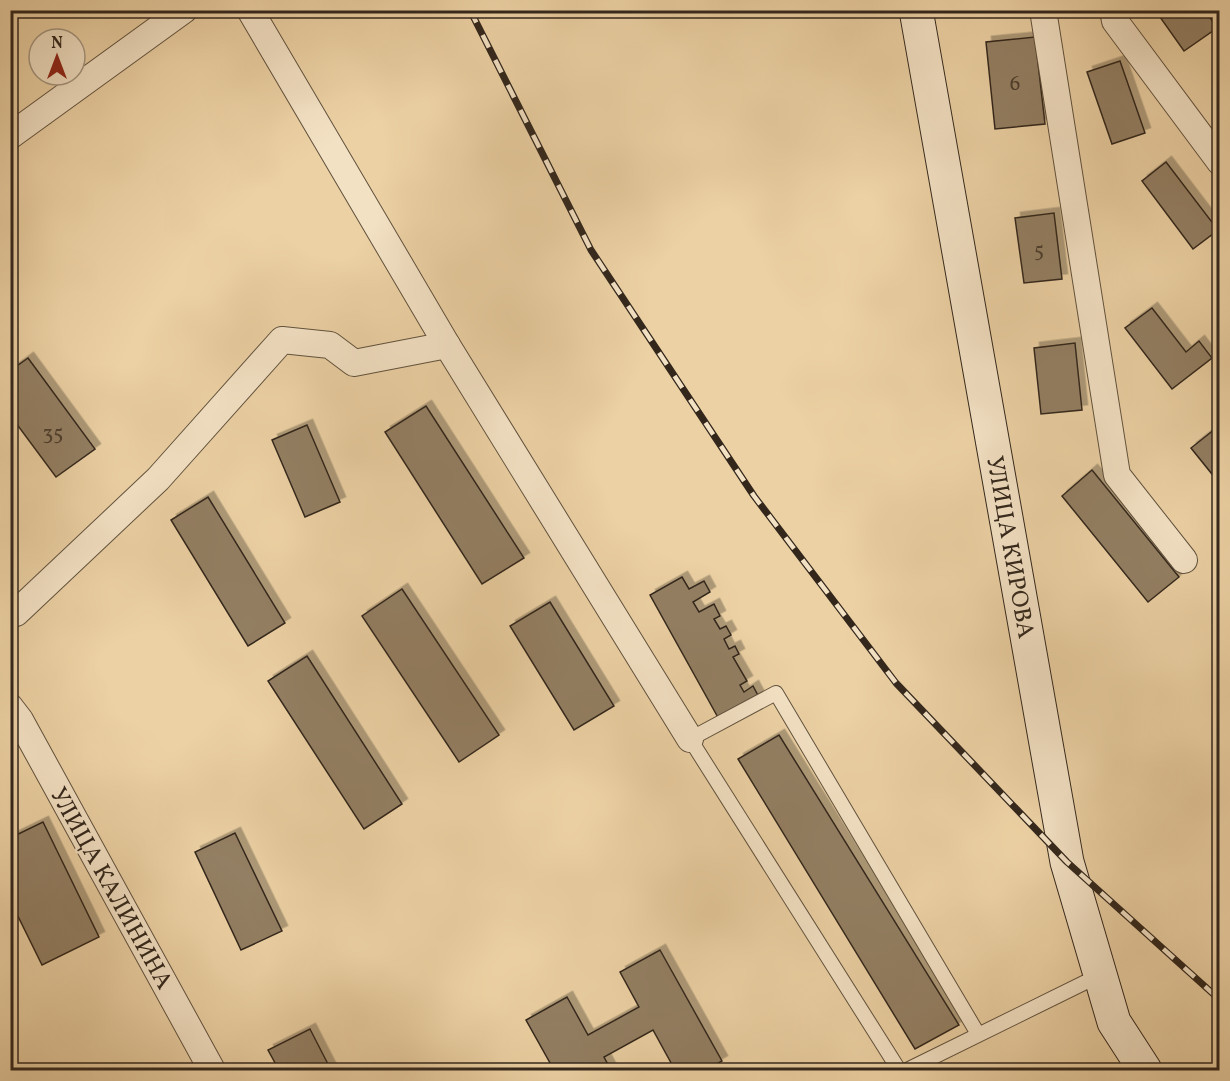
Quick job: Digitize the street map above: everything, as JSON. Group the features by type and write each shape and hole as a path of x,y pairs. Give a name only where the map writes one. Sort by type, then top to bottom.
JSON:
{"main road":[{"name":"УЛИЦА КИРОВА","path":"916,10 1067,862 1114,1022 1145,1071"}],"street":[{"path":"10,136 184,10"},
{"path":"250,10 447,345 690,739"},
{"path":"1043,10 1118,475 1184,560"},
{"path":"1113,10 1115,21 1220,162"},
{"path":"10,615 16,613 158,478 282,340 330,345 354,363 447,345"},
{"name":"УЛИЦА КАЛИНИНА","path":"10,708 26,730 212,1071"}],"lane":[{"path":"899,1071 690,739 776,693 978,1034"},
{"path":"907,1071 1100,975"}],"building":[{"path":"1155,10 1205,10 1217,28 1184,51"},
{"path":"1035,37 1045,124 995,129 986,42"},
{"path":"1120,61 1145,133 1112,144 1087,72"},
{"path":"1166,162 1218,230 1193,249 1142,181"},
{"path":"1054,213 1062,279 1024,283 1015,218"},
{"path":"1152,308 1186,352 1199,341 1212,358 1172,389 1125,328"},
{"path":"1075,343 1082,410 1041,414 1034,348"},
{"path":"28,358 95,449 56,477 10,415 10,371"},
{"path":"426,406 524,558 482,584 385,432"},
{"path":"307,425 340,502 305,517 272,440"},
{"path":"1220,425 1220,484 1191,448"},
{"path":"1092,470 1179,577 1148,602 1062,496"},
{"path":"208,497 285,623 248,646 171,520"},
{"path":"682,577 689,589 704,581 710,592 693,602 699,612 714,604 720,616 714,619 720,629 726,626 731,635 724,639 729,649 735,646 739,654 733,657 747,681 740,685 744,692 753,686 760,699 720,721 650,595"},
{"path":"402,589 499,735 459,762 362,616"},
{"path":"550,602 614,706 574,730 510,626"},
{"path":"307,656 402,804 364,829 268,681"},
{"path":"779,735 959,1025 915,1049 738,759"},
{"path":"43,822 99,937 42,965 10,900 10,838"},
{"path":"235,833 282,931 241,950 195,852"},
{"path":"660,950 722,1061 706,1070 675,1070 653,1030 604,1057 611,1070 554,1070 526,1020 567,997 588,1035 639,1007 620,972"},
{"path":"310,1029 331,1070 279,1070 268,1050"}],"railway":[{"path":"470,10 591,250 754,496 896,683 1067,862 1220,1000"}]}
